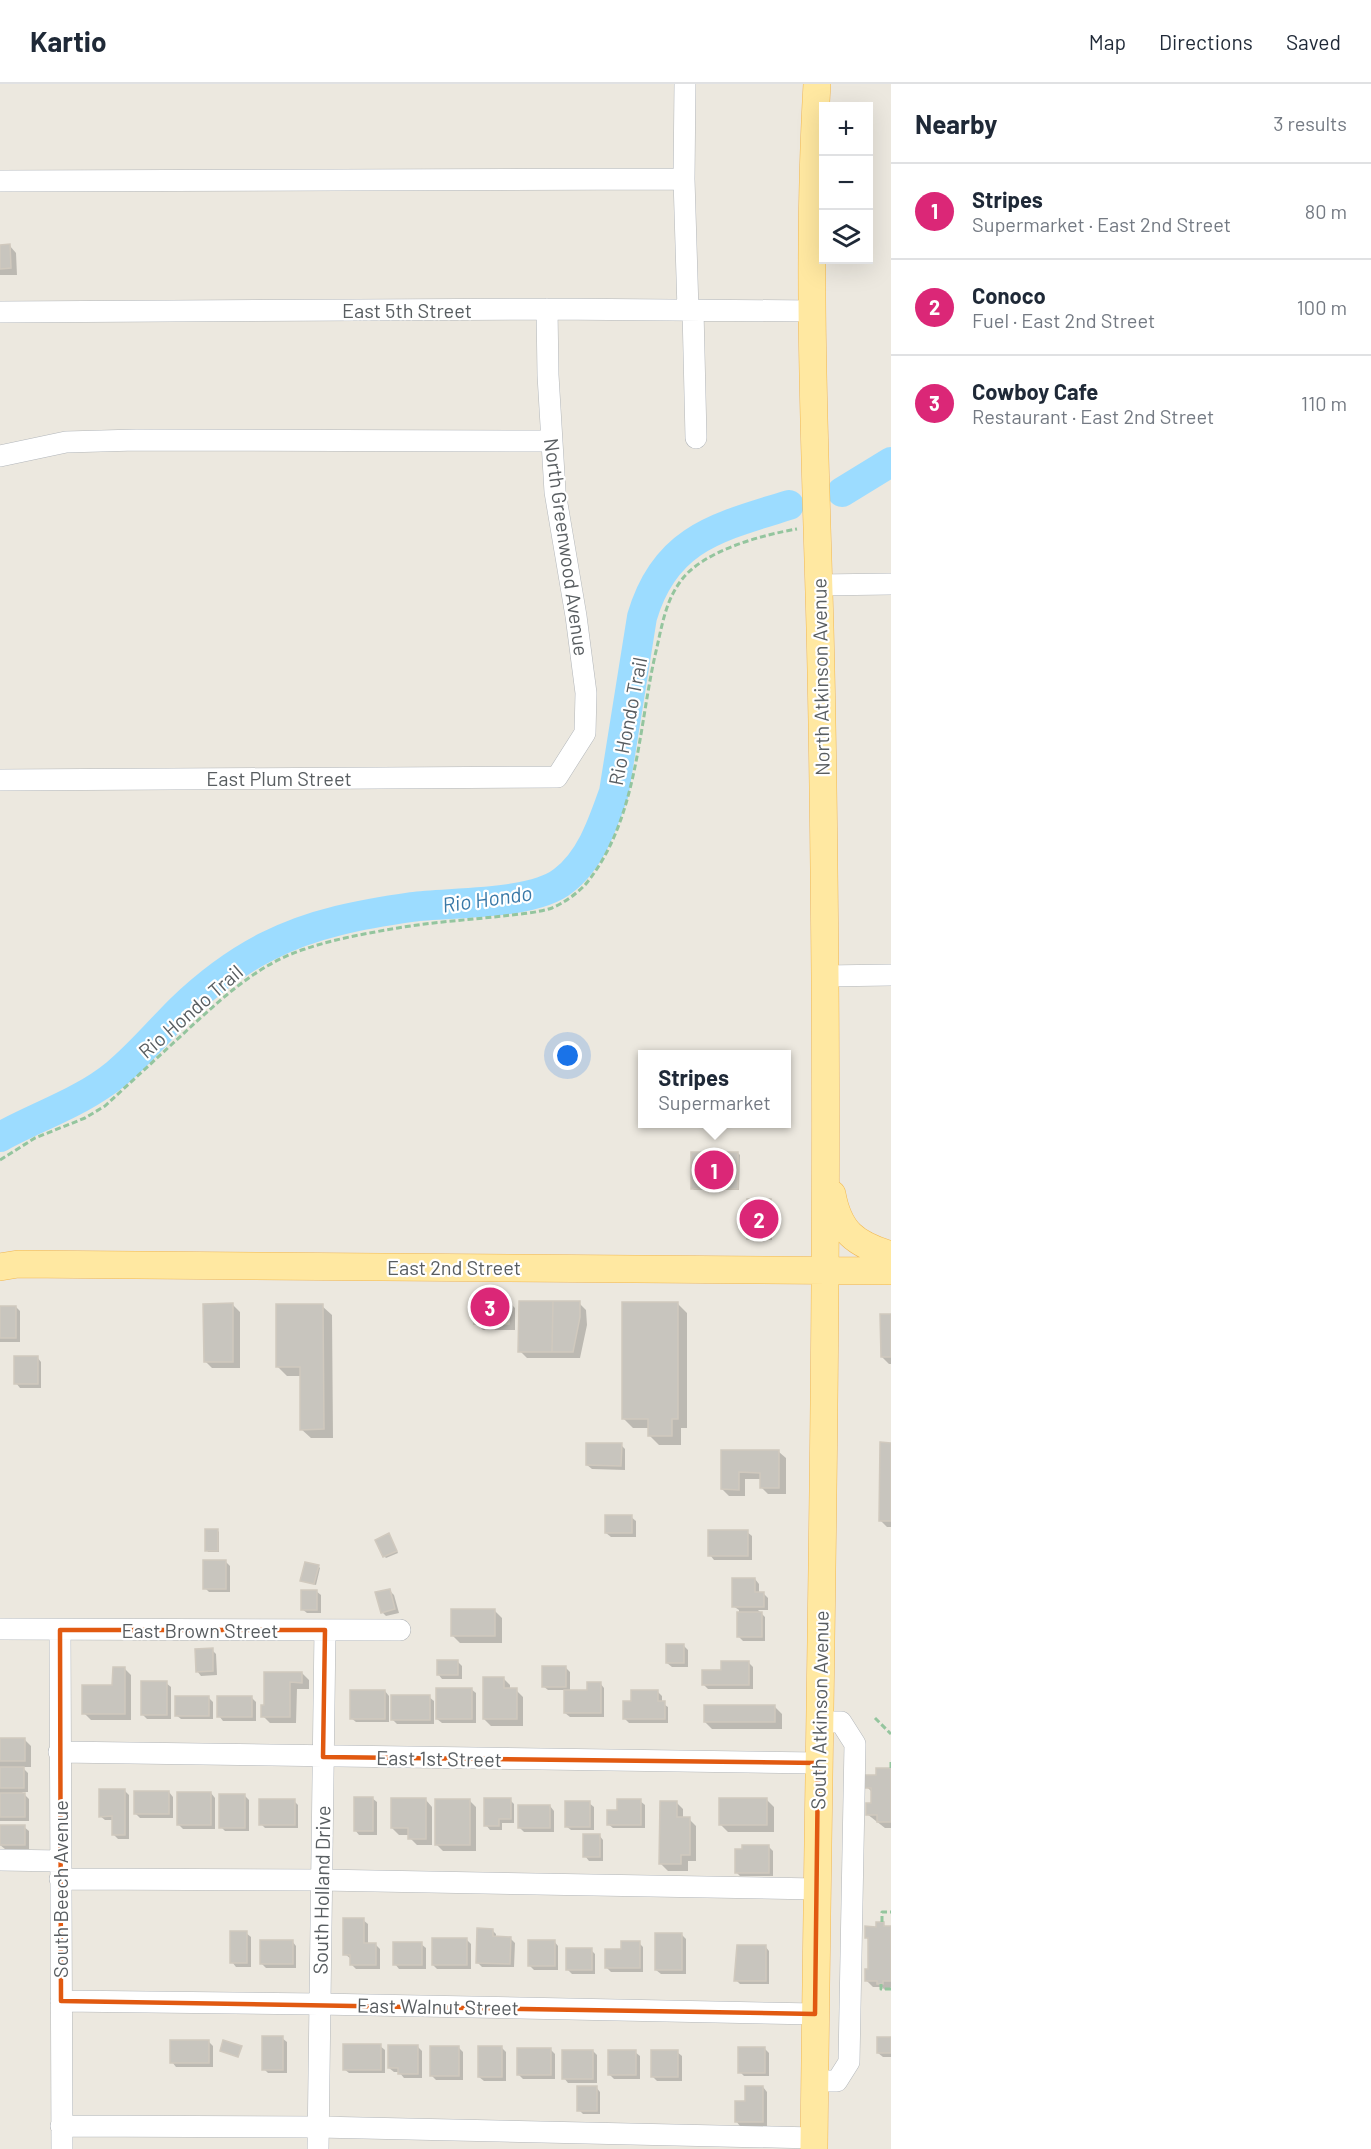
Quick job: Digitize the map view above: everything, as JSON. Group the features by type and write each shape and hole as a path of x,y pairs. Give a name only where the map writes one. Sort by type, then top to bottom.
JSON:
{"main road":[{"name":"North Atkinson Avenue","path":"817,84 812,183 825,976 826,1271"},
{"path":"826,1160 836,1212 845,1230 860,1243 891,1255"},
{"name":"East 2nd Street","path":"6,1263 891,1270"},
{"name":"South Atkinson Avenue","path":"814,2143 826,1271"}],"street":[{"path":"685,84 684,179 696,438"},
{"path":"0,181 684,179"},
{"name":"North Greenwood Avenue","path":"547,309 555,492 576,616 586,693 585,733 557,777"},
{"name":"East 5th Street","path":"0,312 813,310"},
{"path":"0,456 66,442 136,440 552,441"},
{"path":"819,585 891,584"},
{"name":"East Plum Street","path":"0,780 557,777"},
{"path":"825,976 891,975"},
{"name":"East Brown Street","path":"0,1629 400,1630"},
{"name":"South Beech Avenue","path":"60,1630 62,2149"},
{"name":"South Holland Drive","path":"318,2149 325,1630"},
{"path":"814,2081 837,2081 849,2062 855,1755 855,1744 840,1722 819,1722"},
{"name":"East 1st Street","path":"59,1752 819,1763"},
{"path":"0,1860 60,1870 321,1880 817,1889"},
{"name":"East Walnut Street","path":"61,2001 815,2014"},
{"path":"62,2126 318,2127 814,2143"}],"path":[{"name":"Rio Hondo Trail","path":"0,1160 35,1138 85,1118 105,1106 238,984 267,966 304,949 400,928 550,909 564,902 584,886 601,860 617,828 632,784 652,665 666,608 681,580 697,566 721,551 775,533 817,526"},
{"path":"875,1718 891,1734"},
{"path":"891,1761 891,1768"},
{"path":"882,1922 882,1912 891,1912"},
{"path":"881,1984 881,1989 891,1989"}],"highlighted area":[{"path":"60,1630 325,1630 323,1757 818,1763 815,2014 61,2001"}],"building":[{"path":"10,244 11,268 0,269 0,245"},
{"path":"691,1152 738,1152 738,1189 691,1189"},
{"path":"747,1199 771,1199 771,1239 747,1239"},
{"path":"474,1300 509,1300 509,1324 474,1324"},
{"path":"519,1301 553,1301 552,1352 518,1352"},
{"path":"553,1301 580,1301 580,1317 573,1352 552,1352"},
{"path":"622,1302 678,1302 678,1419 672,1419 672,1436 648,1436 648,1419 622,1419"},
{"path":"233,1303 233,1362 204,1362 203,1304"},
{"path":"276,1304 323,1304 324,1429 300,1430 300,1367 276,1367"},
{"path":"0,1306 16,1306 16,1338 0,1338"},
{"path":"880,1314 891,1314 891,1357 881,1357"},
{"path":"14,1356 38,1356 38,1384 14,1384"},
{"path":"880,1442 891,1443 891,1521 879,1521"},
{"path":"586,1443 622,1443 621,1466 586,1465"},
{"path":"721,1450 779,1450 779,1488 760,1488 760,1473 739,1472 739,1490 721,1489"},
{"path":"605,1515 632,1515 632,1533 605,1533"},
{"path":"205,1529 218,1529 218,1551 205,1551"},
{"path":"708,1530 748,1530 748,1556 708,1556"},
{"path":"389,1533 397,1551 383,1557 375,1540"},
{"path":"203,1560 226,1560 226,1589 203,1589"},
{"path":"305,1562 319,1565 314,1584 300,1581"},
{"path":"732,1578 755,1578 755,1592 764,1592 764,1607 732,1607"},
{"path":"390,1589 395,1609 381,1613 375,1592"},
{"path":"301,1590 317,1590 317,1610 301,1610"},
{"path":"451,1609 495,1609 495,1636 451,1636"},
{"path":"737,1612 762,1612 762,1637 737,1637"},
{"path":"666,1644 684,1644 684,1663 666,1663"},
{"path":"213,1648 213,1671 196,1672 195,1649"},
{"path":"437,1660 458,1660 458,1675 437,1675"},
{"path":"721,1661 749,1661 749,1685 702,1685 702,1670 721,1670"},
{"path":"542,1666 566,1666 566,1687 542,1687"},
{"path":"113,1667 125,1667 125,1714 82,1714 82,1685 112,1685"},
{"path":"264,1672 302,1672 302,1683 290,1682 290,1717 261,1717 261,1705 264,1705"},
{"path":"483,1677 504,1677 504,1688 517,1688 517,1719 483,1719"},
{"path":"141,1681 167,1681 167,1715 141,1715"},
{"path":"587,1682 601,1682 601,1713 564,1713 564,1690 587,1690"},
{"path":"436,1688 472,1688 472,1719 436,1719"},
{"path":"350,1690 385,1690 385,1719 350,1719"},
{"path":"631,1690 658,1690 658,1701 665,1701 665,1719 623,1719 623,1701 631,1701"},
{"path":"391,1695 430,1695 430,1720 391,1720"},
{"path":"175,1696 209,1696 209,1716 175,1716"},
{"path":"217,1696 252,1696 252,1717 217,1717"},
{"path":"704,1705 775,1705 775,1722 704,1722"},
{"path":"0,1738 25,1738 25,1761 0,1761"},
{"path":"0,1767 24,1767 24,1788 0,1788"},
{"path":"876,1768 891,1768 891,1822 877,1822 877,1815 866,1815 866,1803 871,1803 871,1788 865,1788 865,1775 876,1775"},
{"path":"99,1789 125,1789 125,1835 112,1835 112,1816 99,1817"},
{"path":"134,1791 169,1791 169,1814 134,1814"},
{"path":"177,1792 211,1792 211,1825 177,1825"},
{"path":"0,1793 25,1793 25,1817 0,1817"},
{"path":"219,1794 245,1794 245,1828 219,1828"},
{"path":"354,1797 373,1797 373,1831 354,1831"},
{"path":"391,1798 426,1798 426,1839 408,1839 408,1828 391,1828"},
{"path":"484,1798 511,1798 511,1819 499,1819 499,1826 484,1826"},
{"path":"719,1798 767,1798 767,1825 719,1825"},
{"path":"259,1799 295,1799 295,1825 259,1825"},
{"path":"435,1799 470,1799 470,1845 435,1845"},
{"path":"617,1799 641,1799 641,1825 607,1825 607,1810 617,1810"},
{"path":"565,1801 590,1801 590,1827 565,1827"},
{"path":"660,1801 677,1801 677,1817 690,1817 690,1855 681,1855 681,1864 659,1864"},
{"path":"518,1805 550,1805 550,1828 518,1828"},
{"path":"0,1825 25,1825 25,1845 0,1845"},
{"path":"583,1834 600,1834 600,1857 583,1857"},
{"path":"742,1845 769,1845 769,1873 735,1873 735,1849 742,1849"},
{"path":"343,1918 364,1918 364,1943 376,1943 376,1965 350,1965 350,1955 343,1955"},
{"path":"876,1922 884,1922 884,1926 891,1926 891,1981 883,1981 883,1984 877,1984 877,1981 865,1981 865,1969 868,1969 868,1938 865,1938 865,1926 876,1927"},
{"path":"477,1928 493,1929 493,1936 511,1937 510,1964 476,1963"},
{"path":"230,1931 247,1931 247,1963 230,1963"},
{"path":"655,1933 682,1933 682,1970 655,1970"},
{"path":"432,1938 467,1938 467,1965 432,1965"},
{"path":"260,1940 293,1940 293,1964 260,1964"},
{"path":"528,1940 555,1940 555,1966 528,1966"},
{"path":"621,1941 640,1941 640,1968 605,1968 605,1949 621,1949"},
{"path":"393,1942 422,1942 422,1965 393,1965"},
{"path":"737,1945 766,1945 766,1981 734,1981"},
{"path":"566,1948 592,1948 592,1970 566,1970"},
{"path":"262,2036 283,2036 283,2070 262,2070"},
{"path":"877,2037 891,2037 891,2053 877,2053"},
{"path":"170,2040 209,2040 209,2063 170,2063"},
{"path":"223,2040 242,2046 238,2057 220,2051"},
{"path":"343,2044 381,2044 381,2070 343,2070"},
{"path":"388,2045 418,2045 418,2074 398,2074 398,2068 388,2068"},
{"path":"430,2046 459,2046 459,2076 430,2076"},
{"path":"478,2046 502,2046 502,2077 478,2077"},
{"path":"738,2047 765,2047 765,2073 738,2073"},
{"path":"517,2048 551,2048 551,2075 517,2075"},
{"path":"562,2050 593,2050 593,2079 562,2079"},
{"path":"608,2050 636,2050 636,2075 608,2075"},
{"path":"651,2050 678,2050 678,2077 651,2077"},
{"path":"577,2086 597,2086 597,2111 577,2111"},
{"path":"745,2086 763,2086 763,2122 735,2122 735,2101 745,2101"}],"waterway":[{"name":"Rio Hondo","path":"842,492 891,462"},
{"name":"Rio Hondo","path":"0,1137 74,1101 103,1084 124,1067 180,1010 211,983 244,959 285,938 338,920 412,907 513,898 550,889 563,881 589,852 614,792 642,617 652,590 665,569 680,553 698,540 717,529 789,505"}],"place":[{"name":"Stripes","path":"714,1170"},
{"name":"Conoco","path":"759,1219"},
{"name":"Cowboy Cafe","path":"490,1307"}]}
